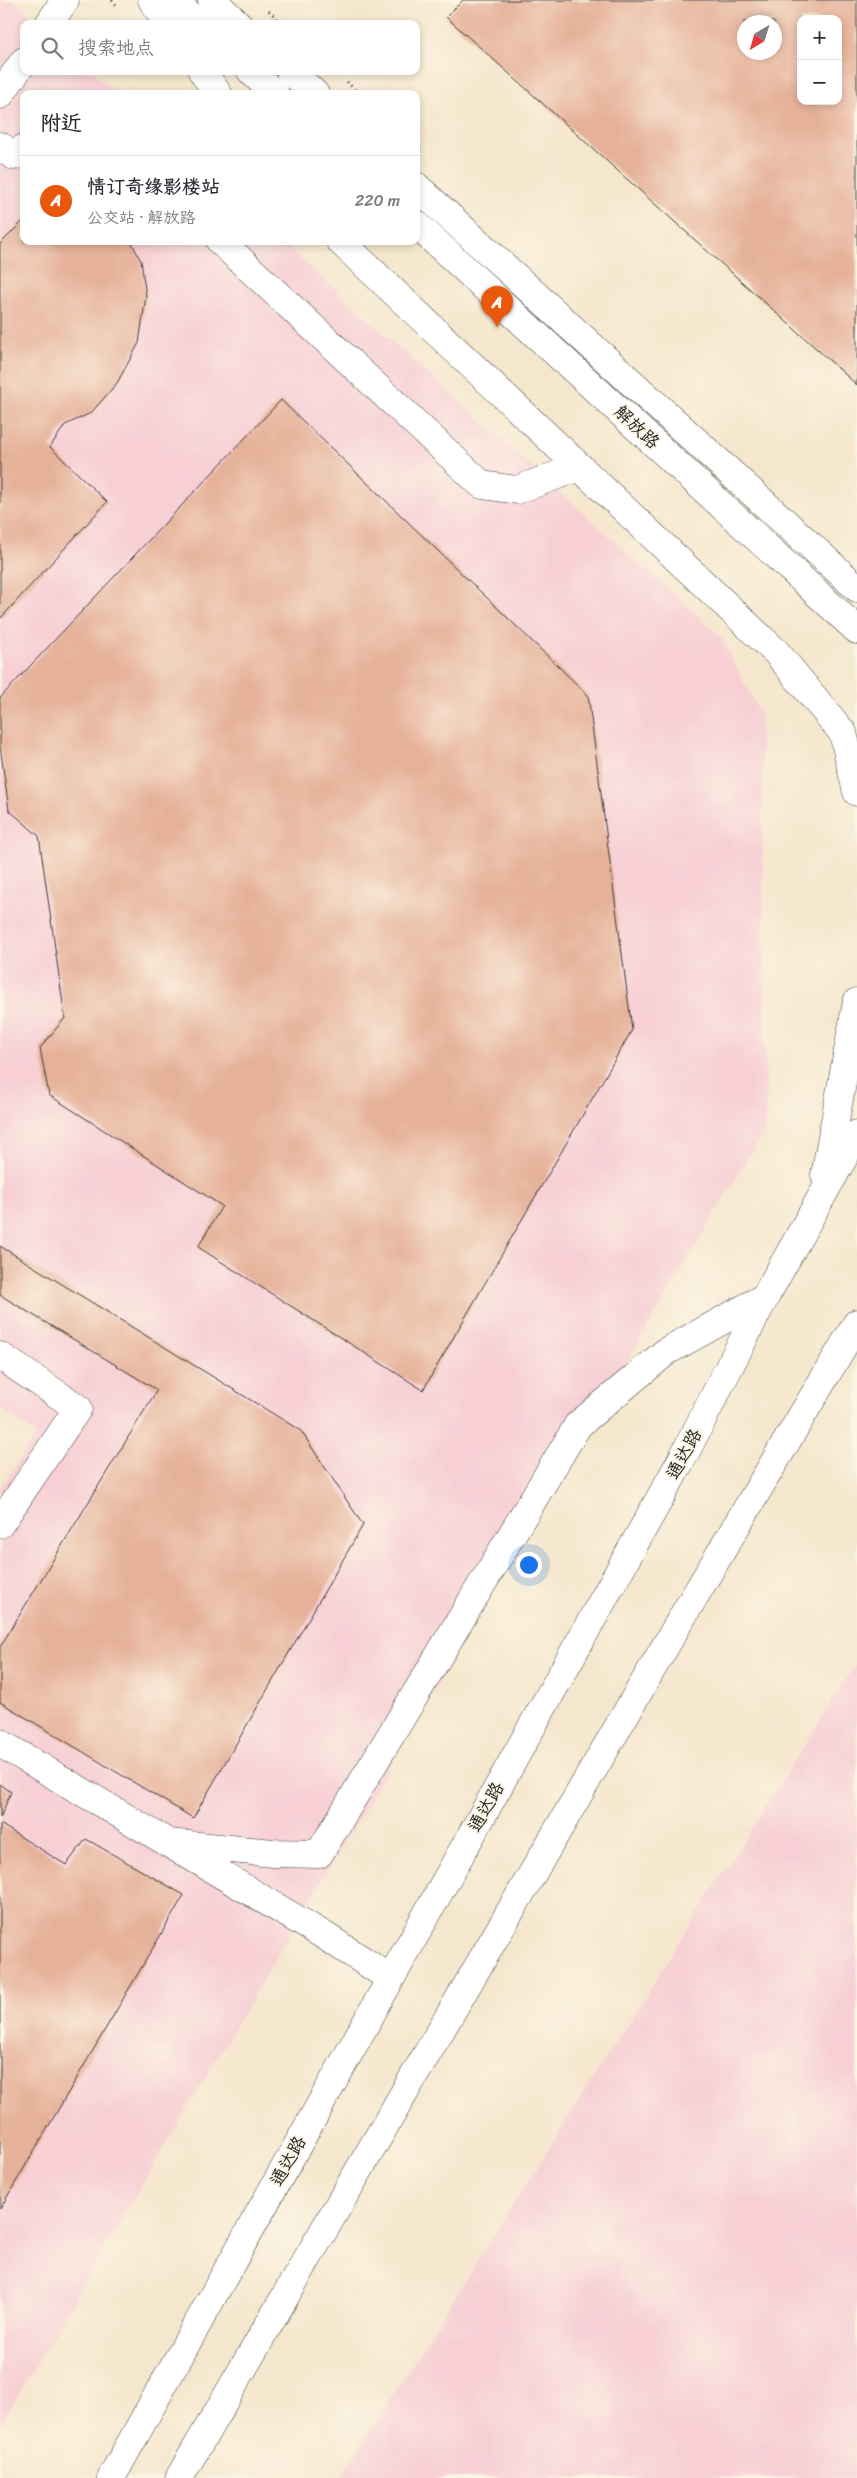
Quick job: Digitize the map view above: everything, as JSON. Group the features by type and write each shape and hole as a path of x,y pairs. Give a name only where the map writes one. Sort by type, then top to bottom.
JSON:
{"main road":[{"path":"52,20 65,0"},
{"path":"152,0 165,20"},
{"path":"174,0 195,20"},
{"path":"212,0 234,20"},
{"path":"0,95 20,67"},
{"path":"205,75 215,90"},
{"path":"255,75 271,90"},
{"path":"294,75 311,90"},
{"name":"解放路","path":"420,190 857,588"},
{"name":"解放路","path":"420,228 857,630"},
{"path":"224,245 482,485 517,490 579,467"},
{"path":"344,245 777,653 843,733 857,792"},
{"path":"811,545 857,570"},
{"path":"822,1194 857,1002"},
{"name":"通达路","path":"111,2478 683,1457 765,1297 857,1134"},
{"path":"168,1843 273,1853 319,1854 578,1425 667,1351 765,1297"},
{"path":"180,2478 687,1609 857,1323"},
{"path":"0,1356 78,1408 0,1524"},
{"path":"0,1743 325,1936 390,1978"}],"shaded area":[{"path":"0,0 13,0 35,20 20,20 20,75 96,75 113,90 20,90 20,245 285,245 720,636 761,715 766,1127 0,2425 0,1488 36,1435 0,1408"},
{"path":"857,1662 857,2478 340,2478"}],"building":[{"path":"463,0 857,0 857,385 446,17"},
{"path":"20,224 20,245 133,245 141,261 146,296 139,343 117,383 91,413 65,425 50,447 107,502 0,619 0,244"},
{"path":"281,400 588,695 632,1030 423,1390 198,1247 222,1206 49,1095 40,1048 65,1018 39,836 9,810 0,746 0,698"},
{"path":"0,1246 301,1431 363,1525 193,1818 0,1702 0,1647 157,1390 0,1295"},
{"path":"0,1784 11,1792 0,1818"},
{"path":"0,1824 66,1865 86,1839 184,1895 0,2209"}],"place":[{"name":"情订奇缘影楼站","path":"497,327"}]}
